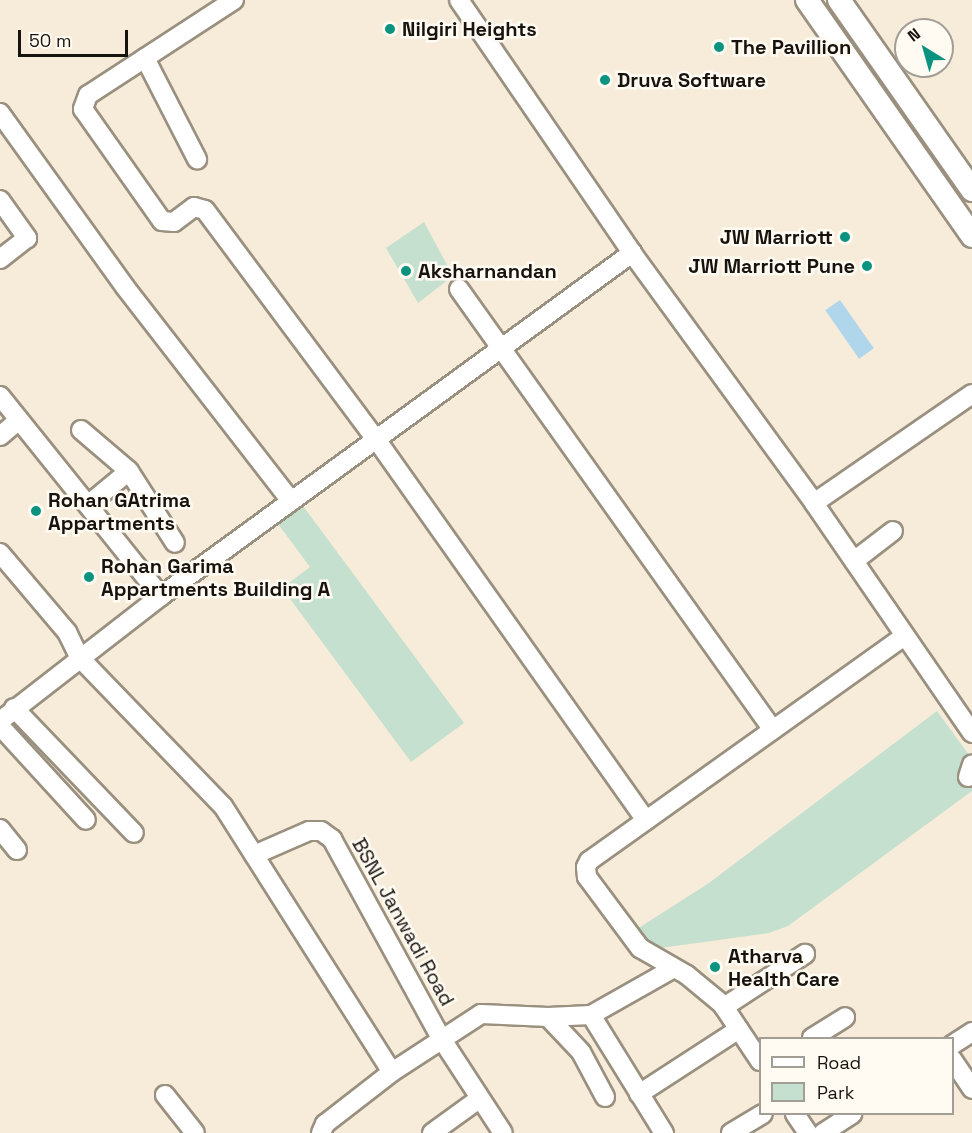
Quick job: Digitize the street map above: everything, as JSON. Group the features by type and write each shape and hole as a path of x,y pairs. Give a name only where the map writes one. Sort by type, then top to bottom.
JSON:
{"main road":[{"path":"807,0 972,236"},
{"path":"839,0 972,190"}],"street":[{"path":"234,0 88,95 83,109 162,221 174,222 194,207 205,210 376,439 646,820"},
{"path":"459,0 632,253 814,503 972,733"},
{"path":"145,58 197,159"},
{"path":"0,113 125,287 291,501"},
{"path":"0,200 27,238 0,259"},
{"path":"0,721 79,657 161,596 632,253"},
{"path":"459,289 503,347 773,730"},
{"path":"814,503 972,394"},
{"path":"0,396 161,596"},
{"path":"0,436 19,420"},
{"path":"81,430 129,471 176,543"},
{"path":"88,505 129,471"},
{"path":"854,561 893,531"},
{"path":"0,552 67,632 79,657 223,806 392,1072"},
{"path":"759,1059 724,1007 674,968 640,948 587,877 589,861 905,636"},
{"path":"14,708 134,833"},
{"path":"0,726 86,820"},
{"path":"0,829 17,850"},
{"name":"BSNL Janwadi Road","path":"254,855 309,831 321,831 332,839 441,1038 503,1133"},
{"path":"724,1007 805,954"},
{"path":"321,1133 325,1124 392,1072 481,1014 548,1017 591,1015 674,968"},
{"path":"591,1015 664,1133"},
{"path":"548,1017 582,1052 605,1097"},
{"path":"814,1037 845,1017"},
{"path":"639,1094 739,1029"},
{"path":"954,1045 972,1032"},
{"path":"954,1062 972,1089"},
{"path":"165,1095 195,1133"},
{"path":"432,1133 479,1099"},
{"path":"731,1133 760,1115"},
{"path":"796,1115 808,1133"},
{"path":"823,1133 849,1115"}],"green space":[{"path":"424,222 453,276 418,303 386,248"},
{"path":"303,506 464,723 411,762 282,588 310,567 278,524"},
{"path":"937,711 972,759 972,791 788,926 769,933 646,950 634,931 709,883"}],"water":[{"path":"840,300 874,348 859,359 825,310"}],"place":[{"name":"Nilgiri Heights","path":"390,29"},
{"name":"The Pavillion","path":"719,47"},
{"name":"Druva Software","path":"605,80"},
{"name":"JW Marriott","path":"845,237"},
{"name":"JW Marriott Pune","path":"867,266"},
{"name":"Aksharnandan","path":"406,271"},
{"name":"Rohan GAtrima Appartments","path":"36,511"},
{"name":"Rohan Garima Appartments Building A","path":"89,577"},
{"name":"Atharva Health Care","path":"715,967"}]}
